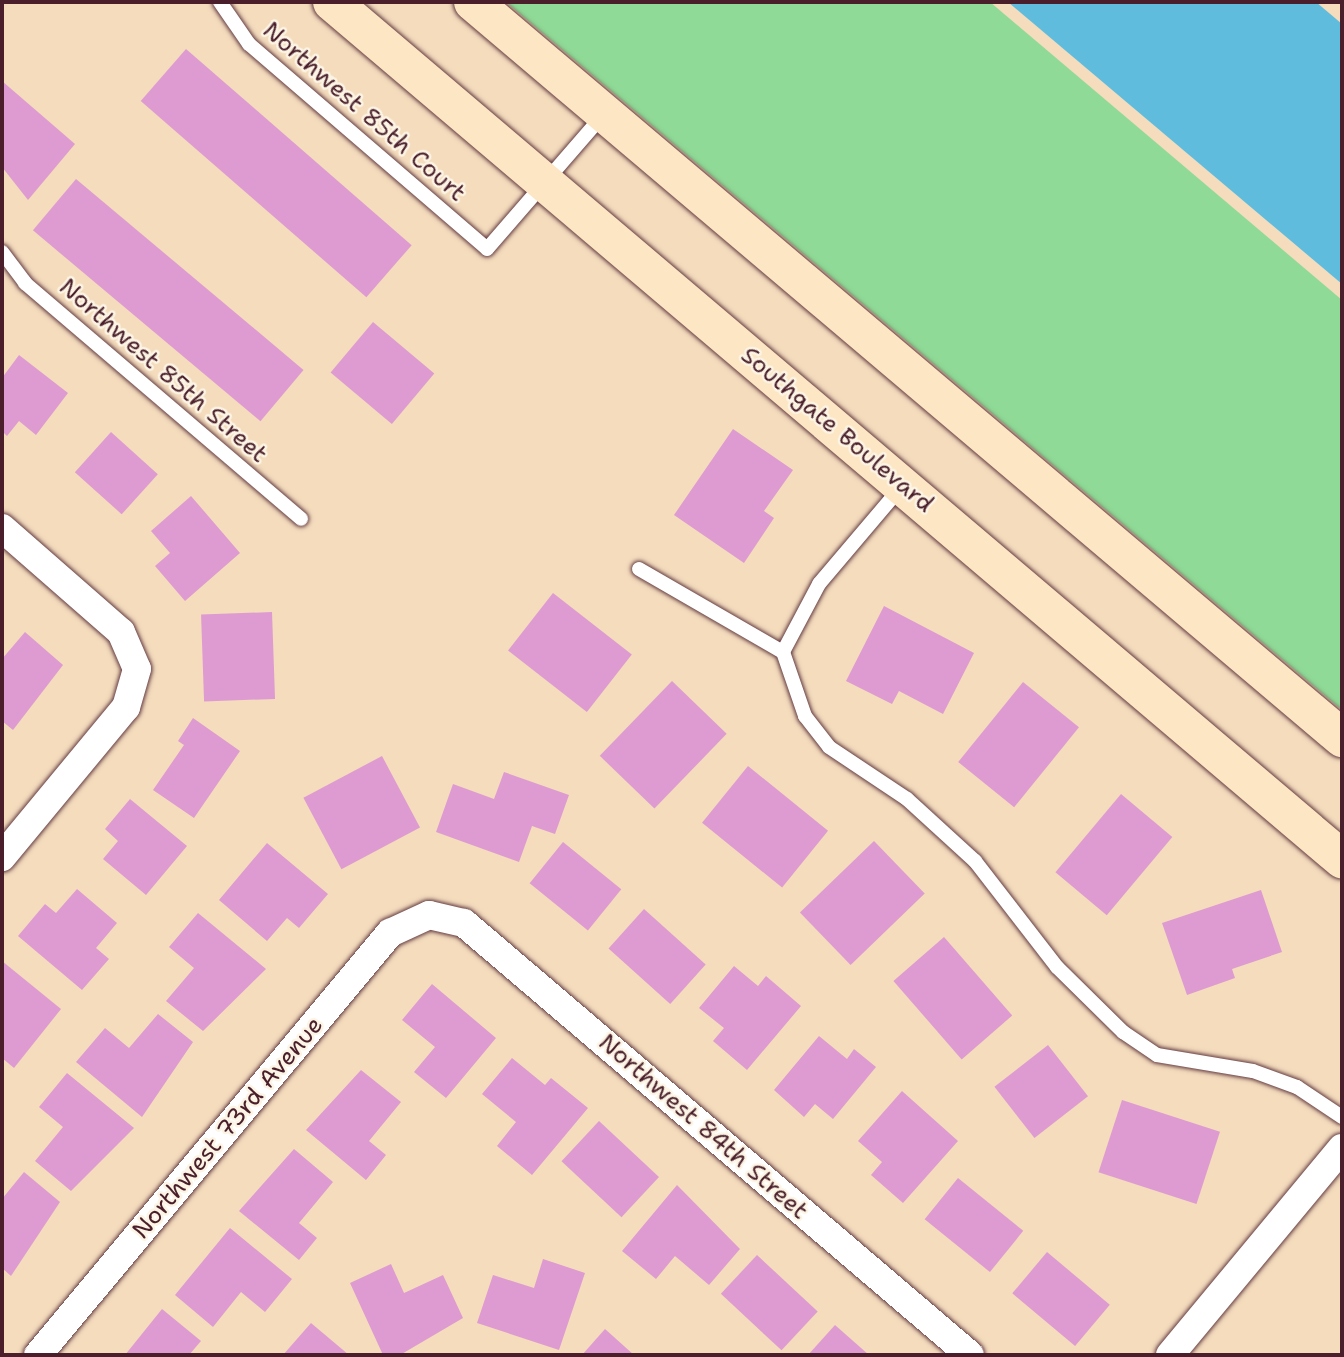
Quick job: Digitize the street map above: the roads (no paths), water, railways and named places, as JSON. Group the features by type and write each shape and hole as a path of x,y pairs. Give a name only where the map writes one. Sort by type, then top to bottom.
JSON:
{"main road":[{"name":"Southgate Boulevard","path":"332,2 1342,859"},
{"path":"473,2 1342,738"}],"street":[{"path":"2,528 121,632 138,669 126,707 2,857"},
{"name":"Northwest 73rd Avenue","path":"38,1355 390,933 429,915"},
{"name":"Northwest 84th Street","path":"429,915 464,923 970,1355"},
{"path":"1170,1355 1342,1147"}],"lane":[{"name":"Northwest 85th Court","path":"220,2 249,44 487,249 544,182"},
{"path":"544,182 604,114"},
{"name":"Northwest 85th Street","path":"2,252 25,283 301,519"},
{"path":"783,652 819,584 902,486"},
{"path":"639,569 783,652 805,716 829,747 907,799 975,861 1057,968 1123,1032 1157,1055 1253,1071 1297,1087 1342,1117"}],"water":[{"path":"1008,2 1316,2 1342,24 1342,284"}]}
